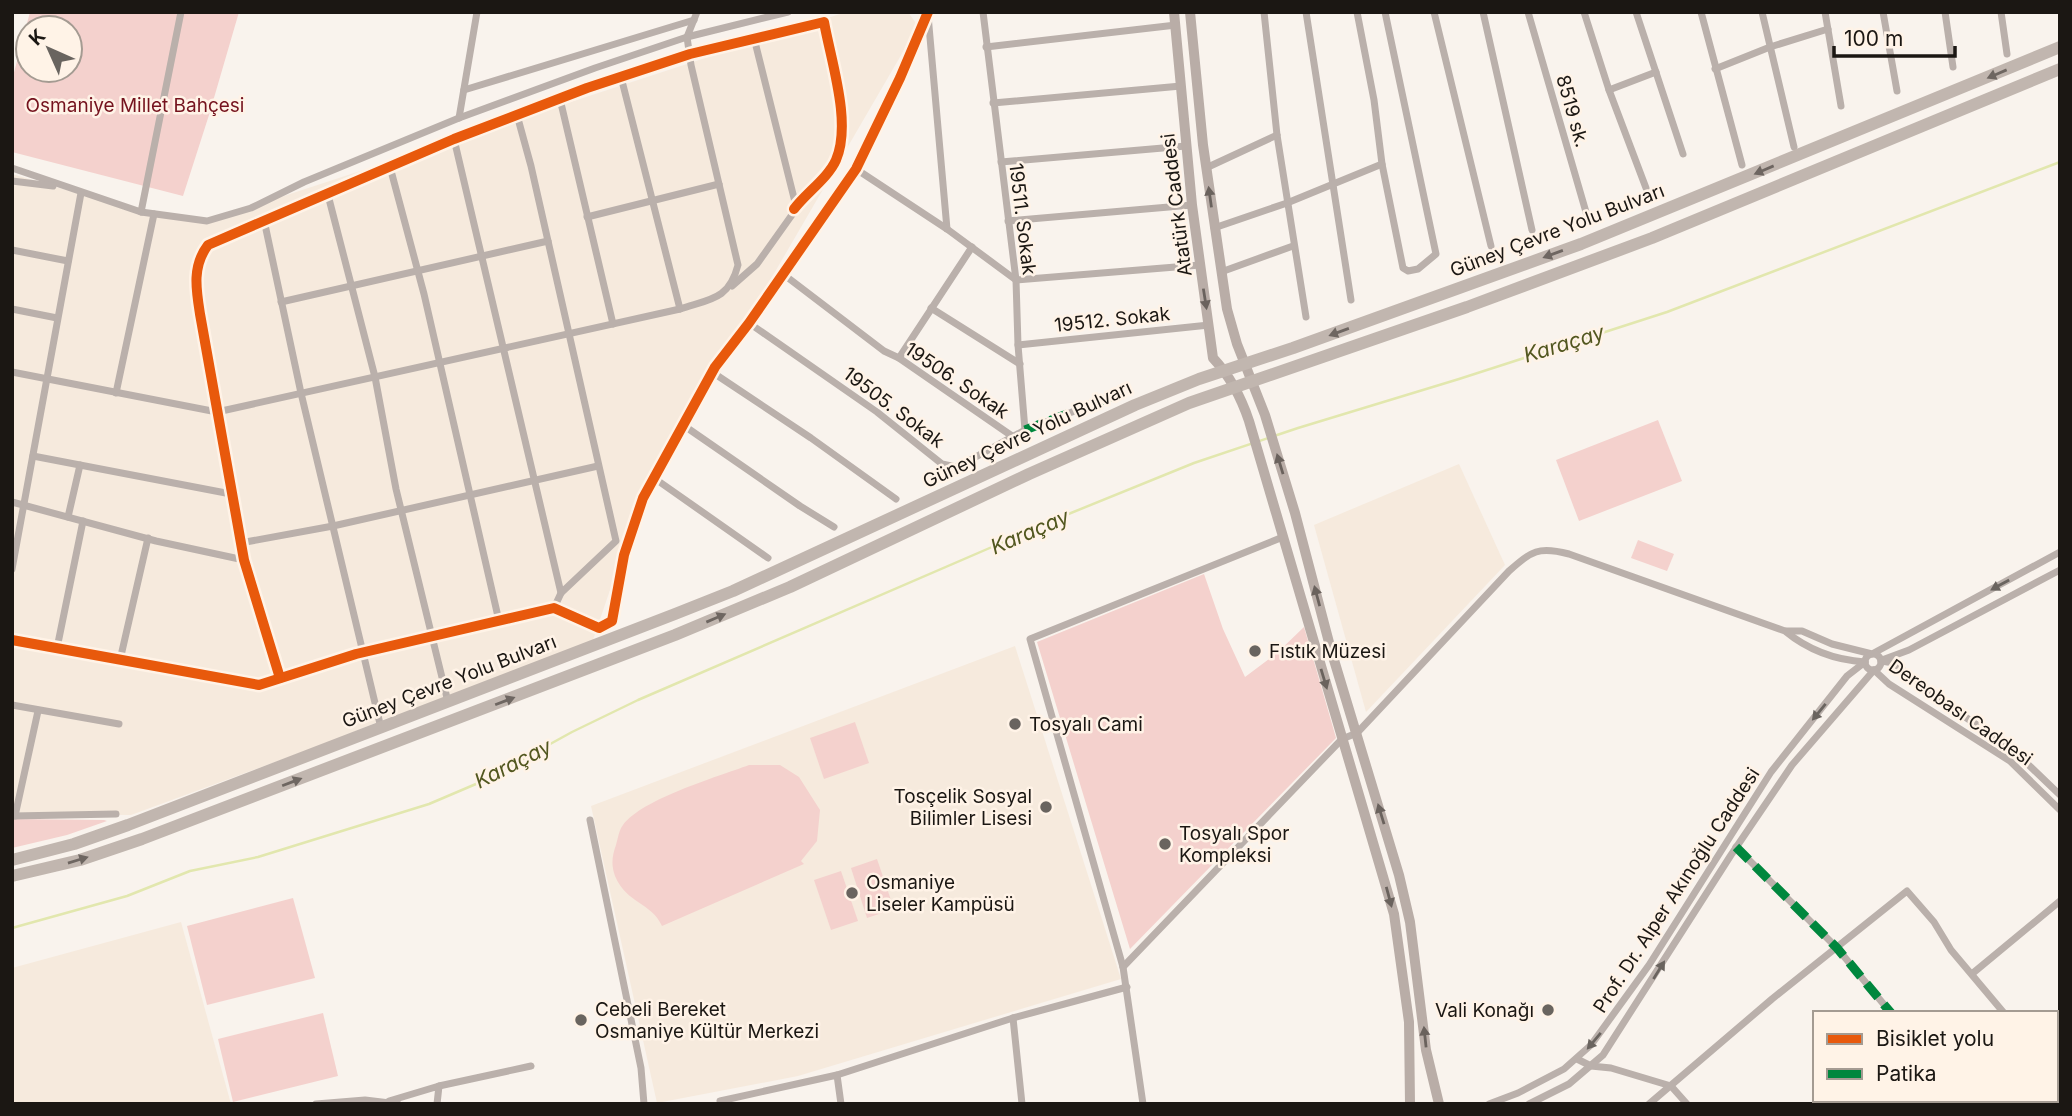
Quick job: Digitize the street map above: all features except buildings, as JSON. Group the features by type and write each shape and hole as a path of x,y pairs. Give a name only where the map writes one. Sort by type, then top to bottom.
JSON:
{"highway":[{"name":"Güney Çevre Yolu Bulvarı","path":"12,860 95,837 733,591 1135,405 1224,370 1293,348 1581,244 2060,47"},
{"name":"Güney Çevre Yolu Bulvarı","path":"12,876 80,860 142,839 676,635 790,587 1029,474 1189,403 1466,307 1652,238 2060,69"}],"street":[{"path":"141,212 181,12"},
{"path":"459,118 477,12"},
{"path":"12,167 141,212 207,221 251,208 304,182 459,118 590,69 687,37 788,12"},
{"name":"19511. Sokak","path":"983,12 1016,280 1025,430"},
{"name":"Atatürk Caddesi","path":"1174,12 1192,205 1213,358 1224,370 1242,400 1250,421 1394,914 1409,1022 1410,1104"},
{"name":"Atatürk Caddesi","path":"1190,12 1206,168 1227,309 1244,363 1265,415 1295,513 1331,650 1399,875 1410,922 1426,1050 1438,1100"},
{"path":"1264,12 1277,135 1306,317"},
{"path":"1306,12 1351,300"},
{"path":"1357,12 1374,100 1382,164 1403,268 1408,271 1418,269 1436,254 1385,12"},
{"path":"1434,12 1490,246"},
{"path":"1483,12 1532,230"},
{"name":"8519 sk.","path":"1528,12 1588,219"},
{"path":"1584,12 1609,90 1646,188"},
{"path":"1636,12 1682,154"},
{"path":"1701,12 1742,165"},
{"path":"1762,12 1794,147"},
{"path":"1825,12 1842,106"},
{"path":"1883,12 1897,91"},
{"path":"1945,12 1953,67"},
{"path":"2001,12 2007,54"},
{"path":"12,640 259,685 364,653 554,608 599,628 612,621 624,555 643,498 712,372 749,324 856,169 928,13"},
{"path":"928,13 947,229"},
{"path":"464,90 696,16"},
{"path":"696,16 687,37 738,265 735,278 722,295"},
{"path":"12,372 217,412 680,309 722,295 757,264 794,209 836,160 842,139 843,121 824,22 690,54 621,76 454,139 208,246 200,256 195,284 217,412 232,494 240,543 280,678"},
{"path":"986,47 1175,25"},
{"path":"1716,69 1770,47 1828,29"},
{"path":"754,38 795,202 794,209"},
{"path":"587,52 590,69"},
{"path":"1609,90 1656,72"},
{"path":"621,76 680,309"},
{"path":"993,103 1181,86"},
{"path":"560,99 613,324"},
{"path":"517,115 616,541 561,593 554,608"},
{"path":"1206,168 1277,135"},
{"path":"454,139 561,593"},
{"path":"1001,162 1186,146"},
{"path":"1214,228 1287,203 1382,164"},
{"path":"390,167 440,363 499,621"},
{"path":"856,169 947,229 1016,280 1200,265"},
{"path":"12,181 67,188"},
{"path":"587,217 719,184"},
{"path":"12,567 81,193"},
{"path":"328,195 375,377 402,511 448,702"},
{"path":"1008,221 1192,205"},
{"path":"116,393 154,214"},
{"path":"264,220 301,393 381,728"},
{"path":"281,302 548,241"},
{"path":"1221,272 1293,246"},
{"path":"899,358 972,247"},
{"path":"12,250 68,261"},
{"name":"19506. Sokak","path":"783,274 884,351 899,358 1012,436"},
{"path":"931,308 1020,364"},
{"path":"12,309 57,318"},
{"name":"19505. Sokak","path":"749,324 860,399 942,464 956,467 1025,430 1114,396"},
{"name":"19512. Sokak","path":"1018,345 1209,326"},
{"path":"712,372 896,499"},
{"path":"683,425 834,527"},
{"path":"33,456 232,494"},
{"path":"68,517 80,465"},
{"path":"240,543 333,526 598,466"},
{"path":"654,478 768,558"},
{"path":"12,502 244,560"},
{"path":"57,648 83,521"},
{"path":"1143,1104 1123,967 1030,639 1283,537"},
{"path":"120,660 148,538"},
{"path":"1123,967 1342,739 1357,733 1509,571 1528,555 1541,549 1569,554 1785,631 1802,631 1832,644 1877,655 1881,661 1876,673 1867,667 1865,662"},
{"path":"1865,662 1871,654 2060,552"},
{"path":"1881,661 2060,570"},
{"path":"1785,631 1798,642 1844,660 1865,662"},
{"path":"1894,663 1899,654"},
{"path":"1844,660 1847,676"},
{"name":"Dereobası Caddesi","path":"1881,661 1894,663 1936,697 2022,757 2060,795"},
{"name":"Prof. Dr. Alper Akınoğlu Caddesi","path":"1489,1104 1518,1093 1564,1069 1591,1045 1649,965 1771,772 1847,676 1865,662"},
{"name":"Dereobası Caddesi","path":"1876,673 2010,761 2060,810"},
{"name":"Prof. Dr. Alper Akınoğlu Caddesi","path":"1530,1104 1569,1084 1603,1055 1736,847 1792,765 1866,678 1876,673"},
{"path":"12,705 119,724"},
{"path":"38,711 13,816 116,814"},
{"path":"590,820 641,1068 644,1104"},
{"path":"1736,847 1837,948 1889,1011"},
{"path":"1649,1104 1772,999 1907,891 1934,922 1951,950 2002,1011"},
{"path":"1973,973 2060,901"},
{"path":"720,1101 837,1075 1013,1018 1127,987"},
{"path":"1013,1018 1022,1104"},
{"path":"1577,1059 1591,1066 1611,1068 1671,1086 1687,1104"},
{"path":"385,1102 439,1086 531,1066"},
{"path":"837,1075 841,1104"},
{"path":"437,1104 439,1086"},
{"path":"316,1104 365,1100 398,1104"},
{"path":"1438,1100 1446,1104"}],"shaded area":[{"path":"846,12 908,12 918,26 683,430 628,537 593,640 422,708 385,719 131,815 12,814 12,174 141,212 207,221"},
{"path":"1459,464 1505,565 1366,712 1314,525"},
{"name":"Osmaniye Liseler Kampüsü","path":"1015,646 1121,979 798,1076 657,1103 591,806"},
{"path":"181,922 231,1104 12,1104 12,968"}],"green space":[{"name":"Osmaniye Millet Bahçesi","path":"30,12 239,12 183,196 12,152 14,72 14,84 84,84 84,14"},
{"path":"1658,420 1682,481 1579,521 1556,460"},
{"path":"1638,540 1674,554 1667,571 1631,558"},
{"name":"Tosyalı Spor Kompleksi","path":"1204,574 1223,629 1245,677 1277,653 1304,627 1336,738 1130,949 1037,642"},
{"path":"855,722 869,763 824,779 810,738"},
{"path":"749,765 780,765 799,777 820,810 817,841 801,861 804,864 662,926 652,912 626,892 615,876 613,857 622,827 646,806 700,782"},
{"path":"12,819 107,821 67,835 12,848"},
{"path":"877,859 894,909 867,918 851,868"},
{"path":"841,871 858,921 831,930 814,880"},
{"path":"293,898 315,978 207,1005 187,926"},
{"path":"323,1013 338,1076 233,1102 218,1039"}],"waterway":[{"name":"Karaçay","path":"12,928 127,896 190,871 258,857 429,804 483,781 572,732 638,700 1066,515 1194,463 1667,312 2060,162"}],"marked path":[{"path":"1025,430 1114,396"},
{"path":"1736,847 1837,948 1889,1011"}],"cycle path":[{"path":"12,640 259,685 356,654 554,608 599,628 612,621 624,555 643,498 715,367 749,323 856,169 928,12"},
{"path":"280,678 244,560 200,314 197,269 208,245 454,139 587,88 690,54 824,22 839,92 842,128 840,145 832,167 794,209"}],"place":[{"name":"Fıstık Müzesi","path":"1255,651"},
{"name":"Tosyalı Cami","path":"1015,724"},
{"name":"Tosçelik Sosyal Bilimler Lisesi","path":"1046,807"},
{"name":"Tosyalı Spor Kompleksi","path":"1165,844"},
{"name":"Osmaniye Liseler Kampüsü","path":"852,893"},
{"name":"Vali Konağı","path":"1548,1010"},
{"name":"Cebeli Bereket Osmaniye Kültür Merkezi","path":"581,1020"}]}
